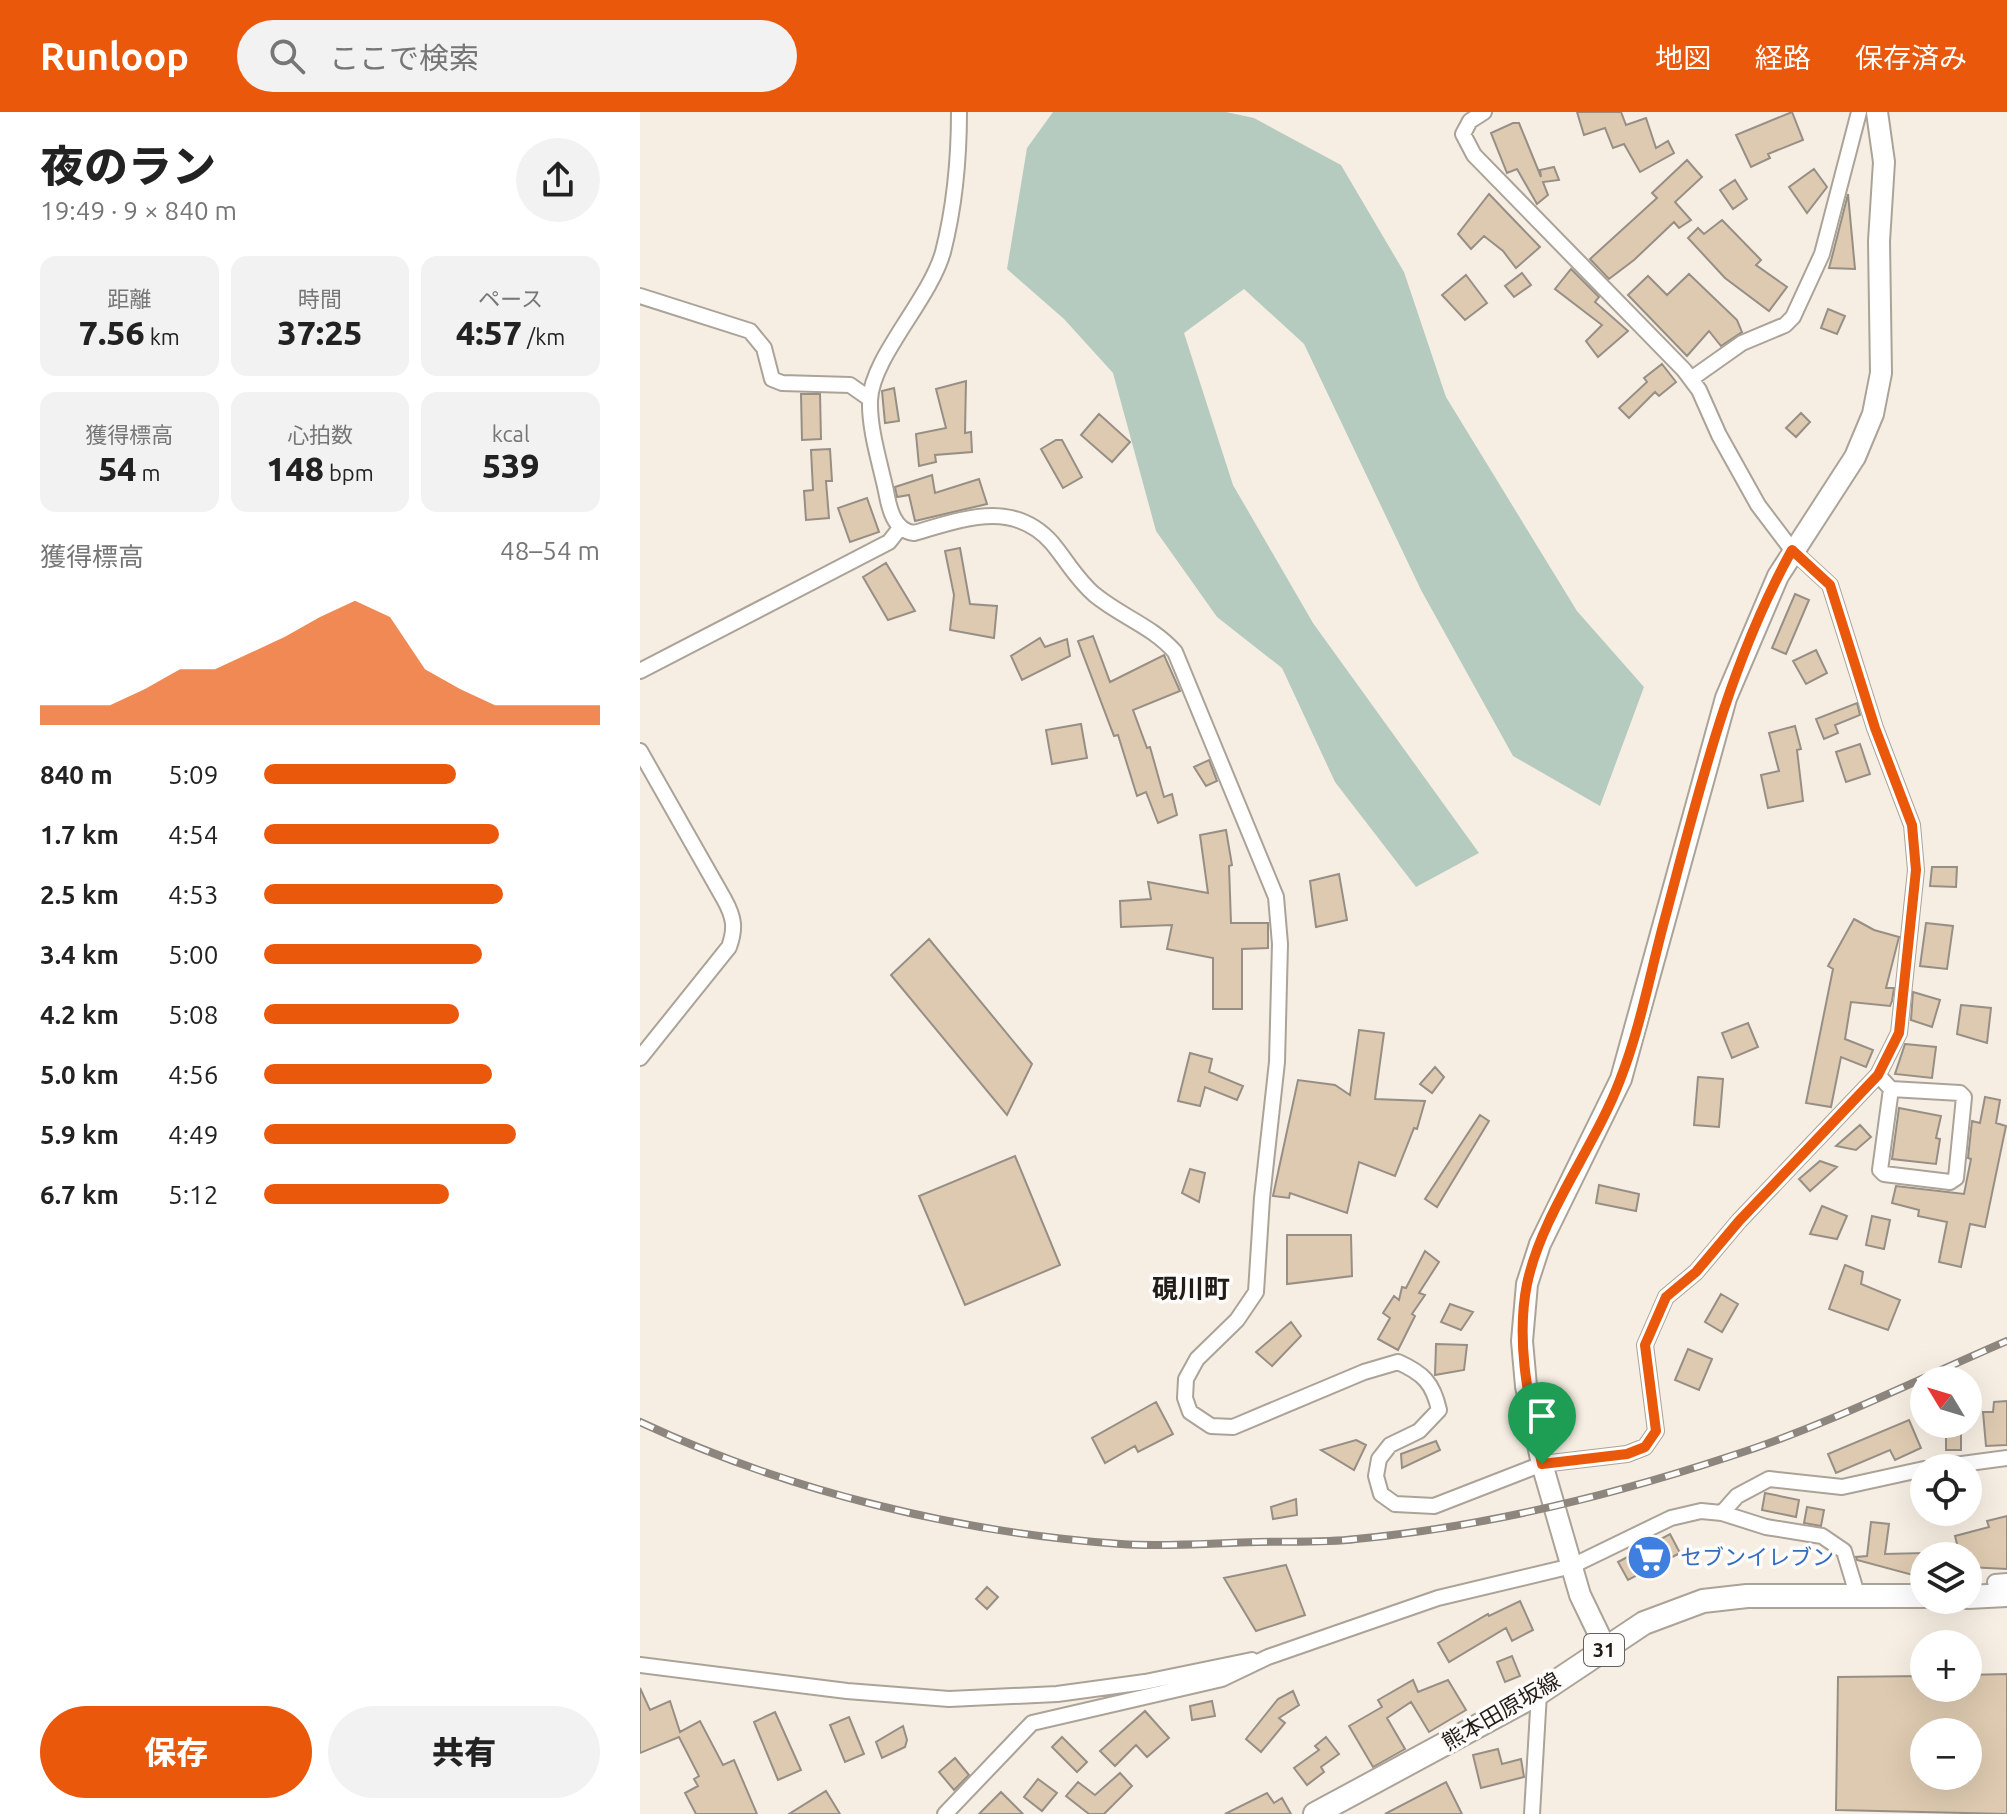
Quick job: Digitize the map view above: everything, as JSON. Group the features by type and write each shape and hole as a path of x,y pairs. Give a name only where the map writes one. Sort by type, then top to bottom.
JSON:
{"main road":[{"path":"1982,1593 2003,1586"},
{"name":"熊本田原坂線","path":"1315,1814 1539,1693 1644,1623 1703,1601 1747,1596 1910,1596"}],"street":[{"path":"959,112 957,187 942,255 930,285 875,378 870,399 887,499 900,528 914,533 983,515 1018,518 1051,542 1082,584 1120,614 1158,632 1175,652 1276,897 1280,944 1277,1062 1262,1198 1256,1292 1237,1320 1197,1359 1186,1379 1185,1398 1190,1412 1211,1426 1233,1427 1364,1372 1398,1362 1427,1379 1434,1390 1439,1410 1419,1431 1390,1445 1379,1459 1376,1476 1381,1494 1395,1504 1434,1506 1542,1464 1627,1454 1645,1447 1656,1431 1645,1345 1666,1297 1696,1272 1739,1221 1878,1075 1899,1033 1916,870 1912,825 1875,728 1830,585 1792,550 1744,483 1691,379 1474,155 1463,134 1465,116 1484,112"},
{"path":"1691,379 1742,343 1785,325 1793,317 1822,254 1859,112"},
{"path":"1606,1649 1580,1595 1542,1464 1524,1356 1527,1284 1540,1244 1621,1079 1726,698 1756,622 1792,550 1855,457 1876,401 1881,373 1879,241 1884,162 1877,112"},
{"path":"640,296 750,331 764,348 772,379 782,383 850,385 870,399"},
{"path":"640,671 889,542 900,528"},
{"path":"640,751 733,916 735,931 729,947 640,1058"},
{"path":"1878,1075 1891,1089 1960,1093 1964,1097 1956,1178 1950,1182 1884,1174 1880,1170 1891,1089"},
{"path":"1982,1461 2007,1458"},
{"path":"1722,1513 1731,1501 1769,1479 1842,1487 1910,1472"},
{"path":"945,1814 1032,1723 1222,1679 1268,1657 1438,1598 1572,1566 1671,1518 1701,1511 1722,1513 1766,1527 1822,1536 1844,1551 1857,1594"},
{"path":"640,1665 847,1691 949,1699 1087,1690 1268,1657"},
{"path":"1532,1814 1539,1693"}],"green space":[{"path":"1053,112 1226,112 1254,118 1341,165 1404,272 1446,397 1577,611 1644,687 1600,806 1513,756 1421,590 1304,344 1244,289 1184,333 1233,485 1313,623 1479,853 1416,887 1335,782 1282,668 1217,617 1156,531 1113,373 1064,319 1007,269 1027,148"}],"building":[{"path":"1577,112 1621,112 1626,125 1646,118 1656,148 1668,141 1674,153 1640,172 1624,144 1613,148 1605,128 1584,135"},
{"path":"1792,112 1803,140 1768,154 1770,158 1751,167 1736,135"},
{"path":"1519,123 1541,177 1540,170 1554,167 1559,180 1543,182 1548,195 1537,204 1517,169 1507,173 1491,133"},
{"path":"1687,160 1702,177 1675,202 1691,220 1679,228 1674,222 1609,279 1590,259 1657,198 1652,193"},
{"path":"1814,169 1827,187 1807,213 1789,187"},
{"path":"1735,180 1747,199 1733,209 1720,190"},
{"path":"1489,194 1540,247 1516,268 1503,251 1484,236 1471,249 1458,234"},
{"path":"1848,194 1855,269 1829,268 1832,257"},
{"path":"1722,220 1761,260 1756,265 1787,287 1769,311 1725,278 1688,238 1698,228 1704,234"},
{"path":"1571,269 1599,297 1595,302 1628,331 1598,357 1586,341 1602,325 1555,289"},
{"path":"1522,273 1531,285 1514,297 1505,286"},
{"path":"1689,274 1737,320 1742,332 1721,346 1709,331 1687,356 1628,295 1648,276 1667,295"},
{"path":"1466,275 1487,303 1465,320 1442,295"},
{"path":"1828,309 1845,316 1837,334 1821,328"},
{"path":"1662,364 1676,382 1659,396 1655,392 1629,418 1619,408 1647,382 1644,378"},
{"path":"966,381 965,433 971,432 972,452 935,455 936,462 919,466 916,434 946,428 936,389"},
{"path":"894,388 899,421 885,423 882,391"},
{"path":"801,394 820,394 821,439 802,440"},
{"path":"1801,413 1810,422 1796,437 1786,428"},
{"path":"1099,414 1130,442 1112,462 1081,435"},
{"path":"1062,440 1082,477 1063,488 1041,449"},
{"path":"830,449 832,481 826,481 829,518 806,520 804,491 813,490 811,450"},
{"path":"932,475 935,493 979,479 987,504 915,521 909,495 897,497 895,487"},
{"path":"867,498 879,532 850,542 838,508"},
{"path":"960,548 970,604 997,606 994,638 950,630 954,595 945,551"},
{"path":"886,563 915,611 888,620 863,577"},
{"path":"1795,594 1809,600 1786,654 1772,648"},
{"path":"1093,636 1110,682 1164,655 1180,691 1133,710 1147,748 1150,747 1164,797 1172,794 1177,815 1158,823 1146,792 1137,796 1118,735 1114,736 1078,641"},
{"path":"1040,638 1045,647 1067,639 1070,656 1022,680 1011,656"},
{"path":"1816,650 1827,673 1806,684 1793,661"},
{"path":"1857,703 1860,715 1835,725 1838,733 1824,739 1816,719"},
{"path":"1081,724 1087,758 1052,764 1046,730"},
{"path":"1795,726 1801,749 1797,750 1803,801 1768,808 1761,775 1779,771 1769,733"},
{"path":"1860,744 1870,774 1846,782 1836,752"},
{"path":"1209,760 1217,781 1206,786 1194,767"},
{"path":"1226,830 1232,865 1229,866 1231,923 1268,923 1268,948 1242,949 1242,1009 1213,1009 1213,958 1167,949 1172,925 1121,927 1120,901 1151,899 1148,882 1208,893 1200,835"},
{"path":"1932,867 1957,867 1956,887 1930,886"},
{"path":"1339,874 1347,920 1316,927 1310,881"},
{"path":"1854,919 1874,930 1899,937 1886,988 1894,988 1892,1001 1890,1006 1851,1002 1845,1039 1873,1050 1866,1067 1841,1057 1831,1107 1806,1103 1833,969 1828,966"},
{"path":"1926,923 1953,926 1947,969 1920,966"},
{"path":"929,939 1032,1064 1007,1115 891,975"},
{"path":"1913,992 1940,1000 1932,1027 1911,1020"},
{"path":"1961,1005 1991,1008 1987,1043 1957,1034"},
{"path":"1748,1023 1758,1047 1732,1058 1722,1033"},
{"path":"1359,1030 1384,1033 1375,1099 1425,1101 1417,1129 1414,1128 1395,1176 1359,1162 1347,1213 1290,1193 1289,1198 1273,1196 1298,1080 1335,1085 1350,1095"},
{"path":"1905,1044 1936,1047 1932,1078 1895,1074"},
{"path":"1190,1053 1212,1059 1209,1072 1243,1086 1237,1100 1205,1087 1200,1106 1178,1101"},
{"path":"1435,1067 1444,1077 1432,1093 1420,1084"},
{"path":"1698,1077 1723,1079 1719,1127 1694,1125"},
{"path":"1985,1097 2000,1100 1996,1123 2006,1126 1985,1227 1970,1224 1961,1267 1939,1262 1947,1222 1918,1216 1919,1210 1892,1203 1896,1186 1964,1194 1971,1159 1968,1158 1972,1121 1980,1123"},
{"path":"1899,1108 1941,1116 1936,1138 1940,1139 1936,1164 1892,1159"},
{"path":"1480,1115 1489,1121 1437,1207 1425,1199"},
{"path":"1860,1125 1871,1137 1856,1150 1836,1146"},
{"path":"1015,1156 1060,1265 965,1305 919,1196"},
{"path":"1820,1161 1837,1167 1810,1191 1799,1179"},
{"path":"1190,1169 1205,1173 1199,1202 1182,1193"},
{"path":"1599,1185 1639,1194 1636,1211 1596,1203"},
{"path":"1822,1206 1847,1216 1837,1239 1810,1234"},
{"path":"1872,1216 1890,1220 1884,1249 1866,1245"},
{"path":"1287,1235 1351,1235 1352,1276 1287,1284"},
{"path":"1425,1251 1439,1262 1419,1293 1425,1295 1412,1314 1415,1316 1398,1350 1378,1339 1390,1318 1383,1313 1394,1296 1399,1300 1402,1287 1406,1288"},
{"path":"1845,1265 1863,1272 1861,1284 1900,1300 1888,1330 1829,1309"},
{"path":"1721,1294 1738,1304 1722,1332 1705,1322"},
{"path":"1450,1304 1473,1312 1461,1330 1441,1322"},
{"path":"1291,1322 1301,1336 1272,1366 1256,1352"},
{"path":"1436,1344 1467,1345 1464,1370 1435,1375"},
{"path":"1688,1349 1712,1359 1699,1390 1675,1380"},
{"path":"2007,1401 2007,1445 1986,1446 1983,1412 1993,1412 1994,1402"},
{"path":"1156,1402 1173,1434 1138,1452 1135,1446 1105,1463 1092,1438"},
{"path":"1909,1420 1910,1438 1917,1438 1921,1448 1895,1460 1890,1450 1836,1473 1828,1454"},
{"path":"1946,1438 1961,1438 1961,1450 1946,1450"},
{"path":"1356,1440 1366,1445 1354,1470 1321,1450"},
{"path":"1436,1441 1440,1450 1402,1468 1401,1454"},
{"path":"1765,1493 1799,1500 1796,1517 1762,1510"},
{"path":"1296,1499 1297,1515 1273,1519 1271,1507"},
{"path":"1807,1507 1824,1510 1821,1526 1804,1523"},
{"path":"2007,1516 2007,1569 1982,1568 1982,1542 1956,1542 1955,1536 1989,1527 1987,1521"},
{"path":"1871,1522 1889,1524 1885,1554 1910,1553 1910,1574 1857,1560 1856,1557 1867,1556"},
{"name":"セブンイレブン","path":"1670,1534 1680,1553 1628,1580 1618,1562"},
{"path":"1286,1565 1305,1615 1256,1631 1224,1578"},
{"path":"987,1587 998,1597 987,1609 976,1599"},
{"path":"1520,1601 1533,1630 1512,1641 1506,1628 1449,1662 1438,1643 1488,1614"},
{"path":"1512,1656 1520,1676 1505,1682 1497,1662"},
{"path":"2007,1674 2007,1814 1836,1810 1838,1677 1910,1676 1910,1702 1982,1702 1982,1675"},
{"path":"1413,1680 1418,1692 1448,1680 1466,1710 1429,1732 1411,1702 1387,1718 1405,1749 1373,1767 1349,1726 1382,1707 1378,1700"},
{"path":"640,1688 650,1710 670,1701 680,1732 700,1721 723,1765 734,1760 757,1814 696,1814 685,1793 698,1786 694,1779 699,1776 679,1737 640,1753"},
{"path":"1293,1691 1299,1705 1279,1718 1285,1723 1261,1752 1246,1739 1278,1699"},
{"path":"1212,1701 1215,1716 1192,1720 1190,1706"},
{"path":"1145,1711 1169,1738 1147,1757 1136,1745 1115,1766 1100,1751"},
{"path":"775,1712 801,1770 778,1780 754,1722"},
{"path":"849,1717 864,1754 845,1762 830,1725"},
{"path":"903,1726 907,1740 905,1747 882,1758 876,1742"},
{"path":"1062,1737 1087,1762 1077,1772 1052,1747"},
{"path":"1326,1737 1339,1754 1321,1767 1324,1772 1307,1785 1294,1768 1319,1750 1315,1746"},
{"path":"1498,1749 1502,1764 1521,1759 1524,1777 1481,1788 1473,1755"},
{"path":"955,1758 969,1775 954,1790 939,1772"},
{"path":"1120,1773 1132,1786 1104,1814 1089,1814 1066,1796 1078,1782 1095,1795"},
{"path":"1038,1779 1057,1793 1042,1811 1024,1797"},
{"path":"1446,1782 1462,1814 1385,1814"},
{"path":"826,1791 840,1814 789,1814"},
{"path":"1001,1792 1023,1814 979,1814"},
{"path":"1267,1793 1274,1803 1282,1798 1291,1814 1225,1814"}],"railway":[{"path":"640,1422 755,1469 815,1488 875,1505 998,1530 1138,1545 1332,1541 1404,1534 1499,1518 1593,1497 1685,1471 1801,1431 2007,1341"}],"place":[{"name":"セブンイレブン","path":"1649,1557"}],"district":[{"name":"硯川町","path":"1191,1289"}],"route":[{"path":"1792,550 1830,585 1875,728 1912,825 1916,870 1899,1033 1878,1075 1739,1221 1696,1272 1666,1297 1645,1345 1656,1431 1645,1447 1627,1454 1542,1464 1526,1386 1522,1341 1527,1284 1540,1244 1621,1079 1726,698 1756,622 1792,550"}]}
